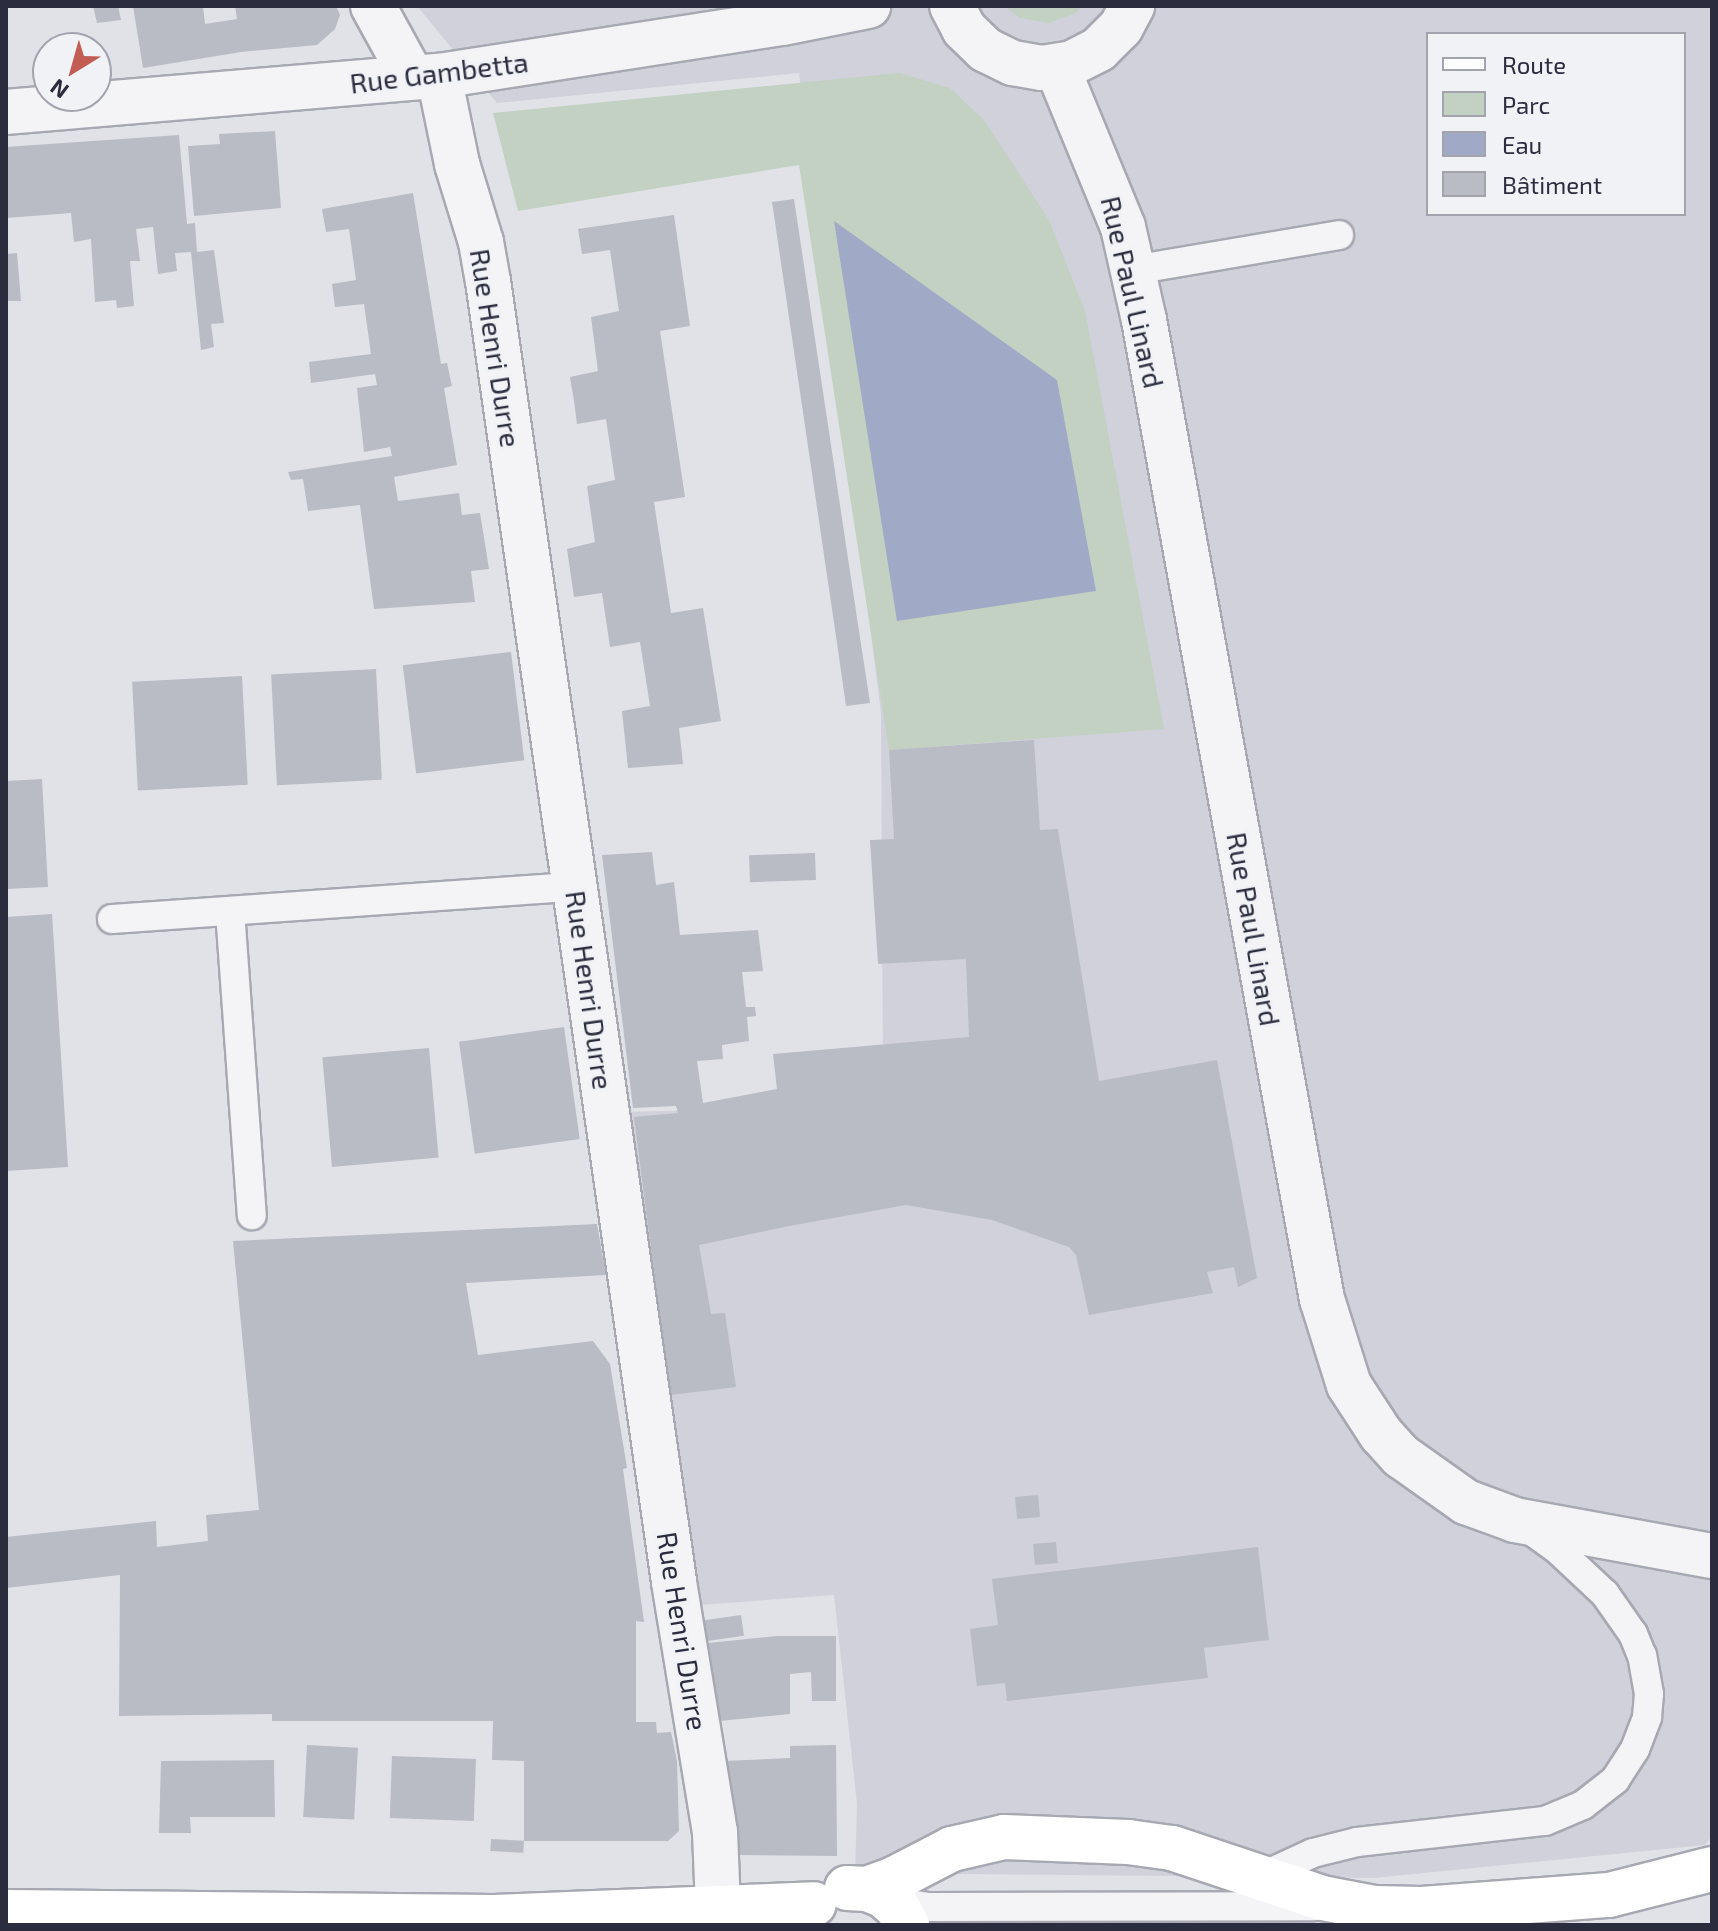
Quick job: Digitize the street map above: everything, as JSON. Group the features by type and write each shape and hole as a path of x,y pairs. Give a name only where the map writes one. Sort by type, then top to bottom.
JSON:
{"main road":[{"path":"6,1912 494,1917 718,1907 808,1914 839,1890 888,1905 892,1880 952,1849 1004,1837 1152,1844 1197,1854 1354,1906 1422,1909 1609,1895 1712,1869"}],"street":[{"name":"Rue Henri Durre","path":"373,6 426,77 481,242 674,1582 715,1832 718,1907"},
{"name":"Rue Gambetta","path":"6,112 426,77 783,23 868,6"},
{"path":"952,6 974,41 998,58 1027,67 1057,67 1099,49 1121,27 1132,6"},
{"name":"Rue Paul Linard","path":"1057,67 1111,191 1133,270 1328,1327 1349,1385 1364,1411 1401,1456 1466,1502 1515,1520 1712,1556"}],"lane":[{"path":"1133,270 1339,235"},
{"path":"112,919 575,887"},
{"path":"230,911 252,1215"},
{"path":"1263,1876 1313,1853 1357,1842 1545,1821 1598,1796 1625,1766 1643,1733 1649,1694 1642,1656 1633,1634 1605,1594 1579,1568 1515,1520"},
{"path":"888,1905 1354,1906"}],"shaded area":[{"path":"417,6 1712,6 1712,1836 1705,1845 1374,1878 855,1873 857,1804 834,1595 699,1605 624,1112 706,1110 883,1074 881,713 799,73 497,103"}],"green space":[{"path":"1004,6 1082,6 1076,13 1049,23 1020,18"},
{"path":"899,73 950,88 984,120 1049,220 1085,311 1164,729 889,750 799,165 518,211 493,113"}],"water":[{"path":"834,221 1057,380 1096,591 897,621"}],"building":[{"path":"93,6 118,6 121,20 97,23"},
{"path":"133,6 203,6 205,24 237,19 235,6 336,6 340,15 335,29 317,45 241,52 143,68"},
{"path":"275,131 281,208 194,216 188,146 220,144 219,134"},
{"path":"179,135 187,224 195,223 197,252 214,250 224,323 211,324 214,347 201,350 191,252 175,253 177,271 158,274 153,227 136,229 140,261 130,261 134,306 117,308 116,300 95,302 91,239 74,242 71,213 6,218 6,147"},
{"path":"413,193 441,364 447,363 452,386 444,388 457,465 394,477 398,501 459,493 462,515 480,513 489,569 471,571 475,602 374,609 360,505 308,511 303,479 291,480 288,472 392,456 390,447 364,452 357,388 377,385 375,374 311,383 309,362 371,354 364,304 335,307 332,284 356,280 349,229 326,232 322,209"},
{"path":"794,199 870,703 846,706 772,202"},
{"path":"674,215 690,326 660,331 685,497 654,502 671,613 703,608 721,721 679,728 683,764 628,768 622,711 650,706 640,642 610,647 602,593 574,597 567,549 595,542 587,486 615,480 606,419 577,424 570,377 598,371 591,317 619,311 610,250 582,254 578,229"},
{"path":"17,253 21,301 6,301 6,254"},
{"path":"511,652 524,760 416,773 403,665"},
{"path":"376,669 382,780 277,785 271,674"},
{"path":"242,676 248,785 138,791 132,682"},
{"path":"1034,740 1040,830 1058,829 1099,1081 1217,1060 1257,1278 1238,1287 1234,1267 1207,1272 1213,1293 1089,1315 1076,1255 1069,1247 992,1220 906,1205 789,1226 699,1245 711,1314 725,1313 736,1387 670,1395 634,1117 678,1113 676,1106 633,1108 602,855 652,852 656,885 674,882 680,935 758,930 763,971 742,972 746,1007 755,1007 756,1016 747,1017 749,1041 722,1045 723,1059 697,1061 703,1103 777,1089 773,1054 969,1037 966,959 878,964 870,840 894,839 889,750"},
{"path":"42,779 48,887 6,889 6,781"},
{"path":"815,853 816,880 750,882 749,855"},
{"path":"52,914 68,1167 6,1171 6,917"},
{"path":"564,1027 580,1139 475,1154 459,1042"},
{"path":"429,1048 439,1158 332,1167 322,1057"},
{"path":"597,1224 606,1275 466,1283 478,1355 593,1341 610,1364 627,1468 623,1469 644,1622 636,1621 636,1722 656,1722 657,1733 671,1732 677,1761 679,1831 668,1841 524,1841 524,1761 492,1760 493,1721 272,1721 272,1714 119,1716 120,1575 6,1588 6,1537 156,1521 157,1547 208,1541 206,1515 259,1510 233,1241"},
{"path":"1038,1495 1040,1517 1017,1519 1015,1497"},
{"path":"1056,1542 1058,1563 1035,1565 1033,1544"},
{"path":"1258,1547 1269,1640 1204,1648 1208,1678 1007,1701 1005,1683 977,1686 970,1629 998,1625 992,1579"},
{"path":"741,1615 744,1636 707,1641 704,1620"},
{"path":"777,1636 836,1636 836,1701 812,1701 811,1672 790,1674 790,1714 720,1721 708,1643"},
{"path":"307,1745 358,1748 354,1820 303,1817"},
{"path":"836,1745 837,1856 739,1855 725,1761 790,1758 790,1746"},
{"path":"392,1756 476,1759 474,1821 390,1818"},
{"path":"274,1760 275,1817 190,1817 191,1833 159,1833 161,1761"},
{"path":"491,1839 524,1841 523,1853 490,1851"}]}
